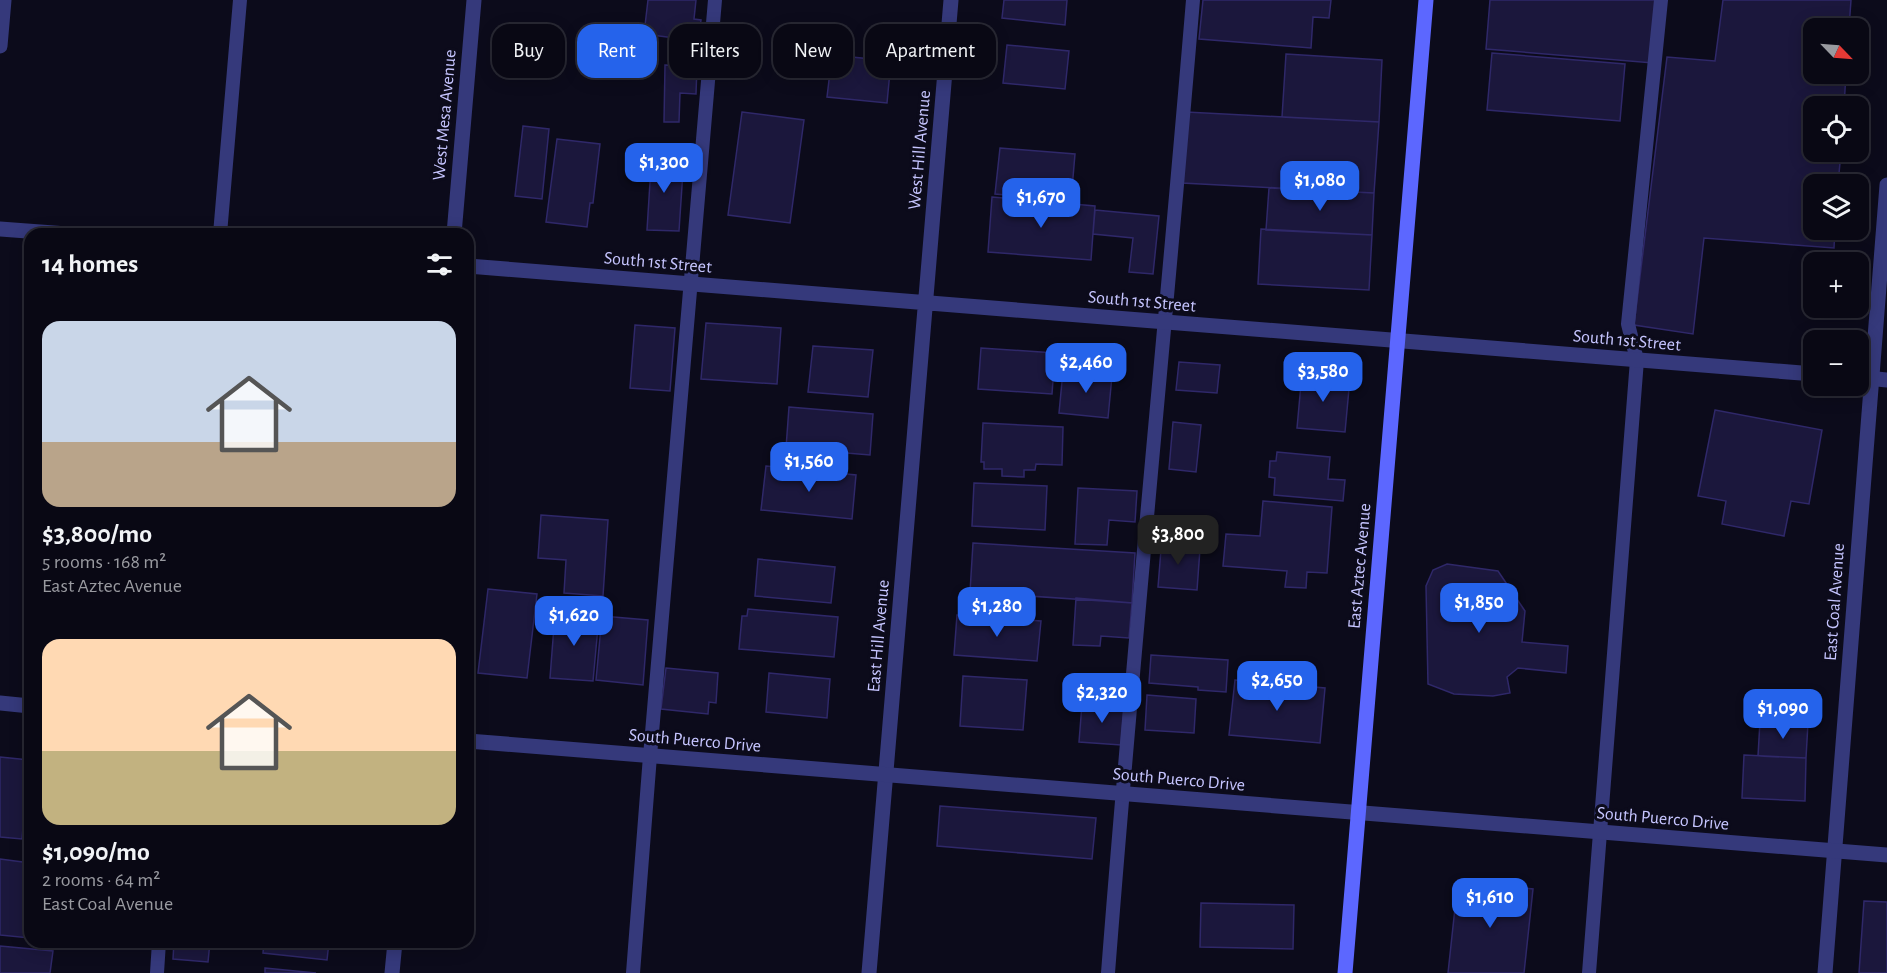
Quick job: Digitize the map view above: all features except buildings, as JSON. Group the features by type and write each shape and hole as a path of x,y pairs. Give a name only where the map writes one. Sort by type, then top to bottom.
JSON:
{"main road":[{"name":"East Aztec Avenue","path":"1345,973 1426,0"}],"street":[{"path":"0,46 4,0"},
{"name":"West Mesa Avenue","path":"455,228 474,0"},
{"name":"West Hill Avenue","path":"926,303 951,0"},
{"name":"East Coal Avenue","path":"1869,343 1887,185"},
{"path":"0,229 24,231"},
{"name":"South 1st Street","path":"474,266 1803,373"},
{"name":"East Hill Avenue","path":"870,973 926,303"},
{"path":"1869,378 1887,380"},
{"name":"East Coal Avenue","path":"1825,973 1864,396"},
{"path":"0,703 24,705"},
{"name":"South Puerco Drive","path":"474,741 1887,855"},
{"path":"392,973 394,948"}],"lane":[{"path":"221,228 240,0"},
{"path":"633,973 715,0"},
{"path":"1108,973 1193,0"},
{"path":"1589,973 1637,360 1628,324 1661,0"},
{"path":"157,973 159,948"}]}
